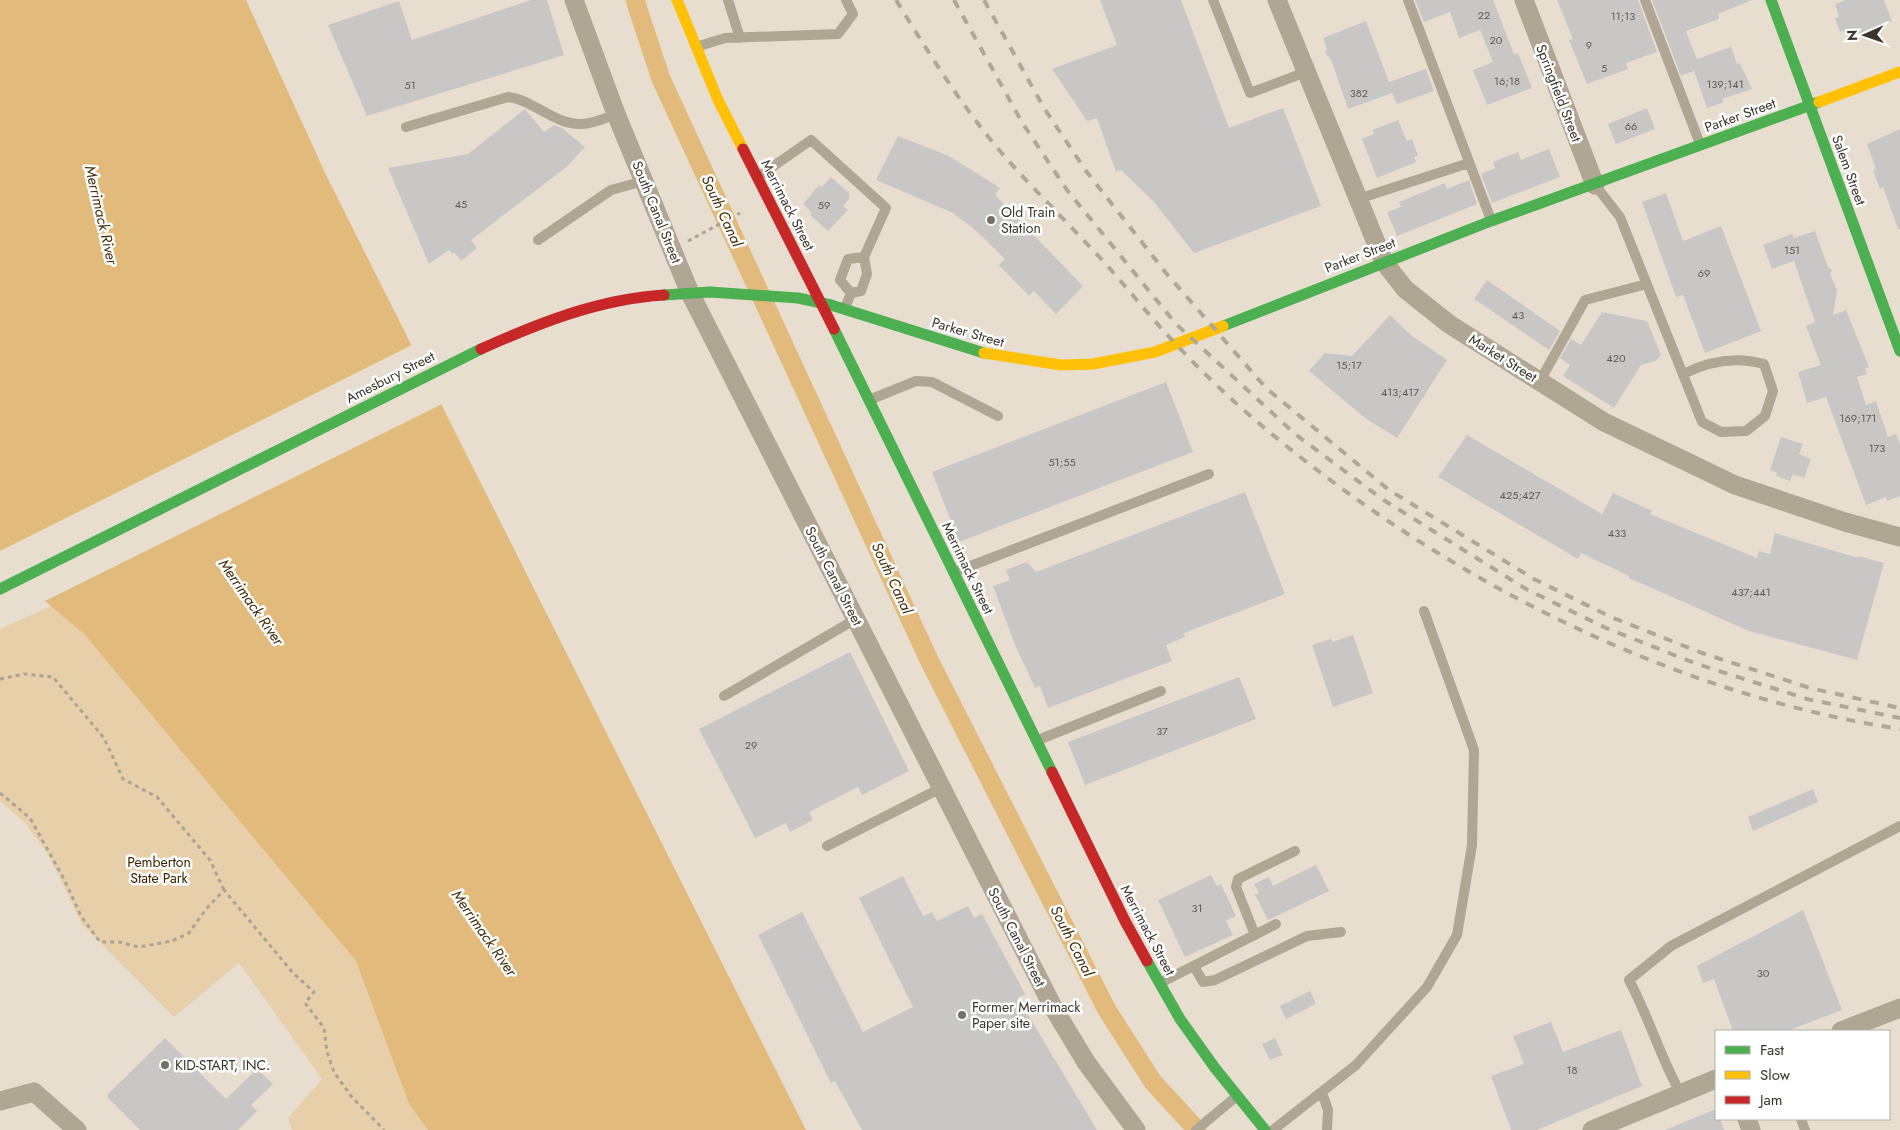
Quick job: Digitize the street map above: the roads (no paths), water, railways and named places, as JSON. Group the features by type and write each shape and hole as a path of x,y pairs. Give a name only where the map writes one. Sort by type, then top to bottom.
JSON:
{"main road":[{"name":"Merrimack Street","path":"677,0 718,100 821,303 1125,921 1186,1027 1237,1096 1265,1130"},
{"name":"Salem Street","path":"1771,0 1900,351"},
{"name":"Parker Street","path":"821,303 987,354 1061,365 1093,364 1155,352 1491,221 1900,72"},
{"name":"Amesbury Street","path":"0,589 477,350 535,325 611,302 650,296 710,292 798,298 821,303"}],"street":[{"name":"South Canal Street","path":"574,0 616,114 690,293 1054,1009 1086,1062 1136,1130"},
{"name":"Market Street","path":"1277,0 1384,262 1405,289 1449,324 1604,422 1735,485 1845,522 1900,538"},
{"name":"Springfield Street","path":"1524,0 1594,185"},
{"path":"1844,1030 1900,1008"},
{"path":"1592,1130 1715,1079"},
{"path":"0,1101 34,1092 77,1130"}],"lane":[{"path":"728,0 740,38"},
{"path":"696,48 725,38 838,34 853,14 846,0"},
{"path":"1213,0 1250,93 1306,72"},
{"path":"1408,0 1491,221"},
{"path":"1644,0 1700,145"},
{"path":"406,128 508,96 518,98 553,118 567,122 581,124 616,114"},
{"path":"757,178 811,140 886,208 864,257 867,274 861,291 851,293"},
{"path":"1358,199 1469,163"},
{"path":"538,240 611,190 644,181"},
{"path":"1594,185 1620,217 1702,422 1722,432 1746,431 1765,416 1773,391 1764,364 1745,359 1703,364 1683,374"},
{"path":"851,293 840,280 848,259 864,257"},
{"path":"1540,381 1585,300 1647,284"},
{"path":"845,309 851,293"},
{"path":"869,400 916,381 932,382 998,416"},
{"path":"954,572 1209,474"},
{"path":"1273,1130 1356,1065 1428,987 1456,935 1472,845 1474,750 1424,611"},
{"path":"724,696 856,620"},
{"path":"1037,740 1161,691"},
{"path":"827,846 942,788"},
{"path":"1681,1094 1669,1074 1643,1005 1629,980 1671,946 1900,826"},
{"path":"1255,935 1236,887 1238,879 1295,851"},
{"path":"1159,983 1276,924"},
{"path":"1194,966 1203,982 1215,980 1307,936 1341,932"},
{"path":"1322,1093 1328,1110 1327,1130"},
{"path":"1196,1130 1237,1096"}],"water":[{"name":"Merrimack River","path":"0,0 246,0 327,177 806,1130 428,1130 409,1104 356,961 85,635 0,563"}],"waterway":[{"name":"South Canal","path":"635,0 661,79 929,660 1107,1010 1153,1082 1197,1130"}],"railway":[{"path":"896,0 962,101 991,140 1018,171 1103,261 1162,329 1200,369 1268,431 1337,485 1410,535 1486,581 1564,622 1646,658 1729,688 1814,712 1900,729"},
{"path":"954,0 1023,124 1067,190 1176,324 1295,434 1382,499 1526,589 1606,628 1697,664 1807,699 1900,718"},
{"path":"984,0 1044,108 1086,171 1166,273 1266,388 1389,490 1534,579 1611,617 1702,653 1810,688 1900,708"}],"place":[{"name":"Old Train Station","path":"991,220"},
{"name":"Former Merrimack Paper site","path":"962,1015"},
{"name":"KID-START, INC.","path":"165,1065"}],"park label":[{"name":"Pemberton State Park","path":"159,870"}]}
